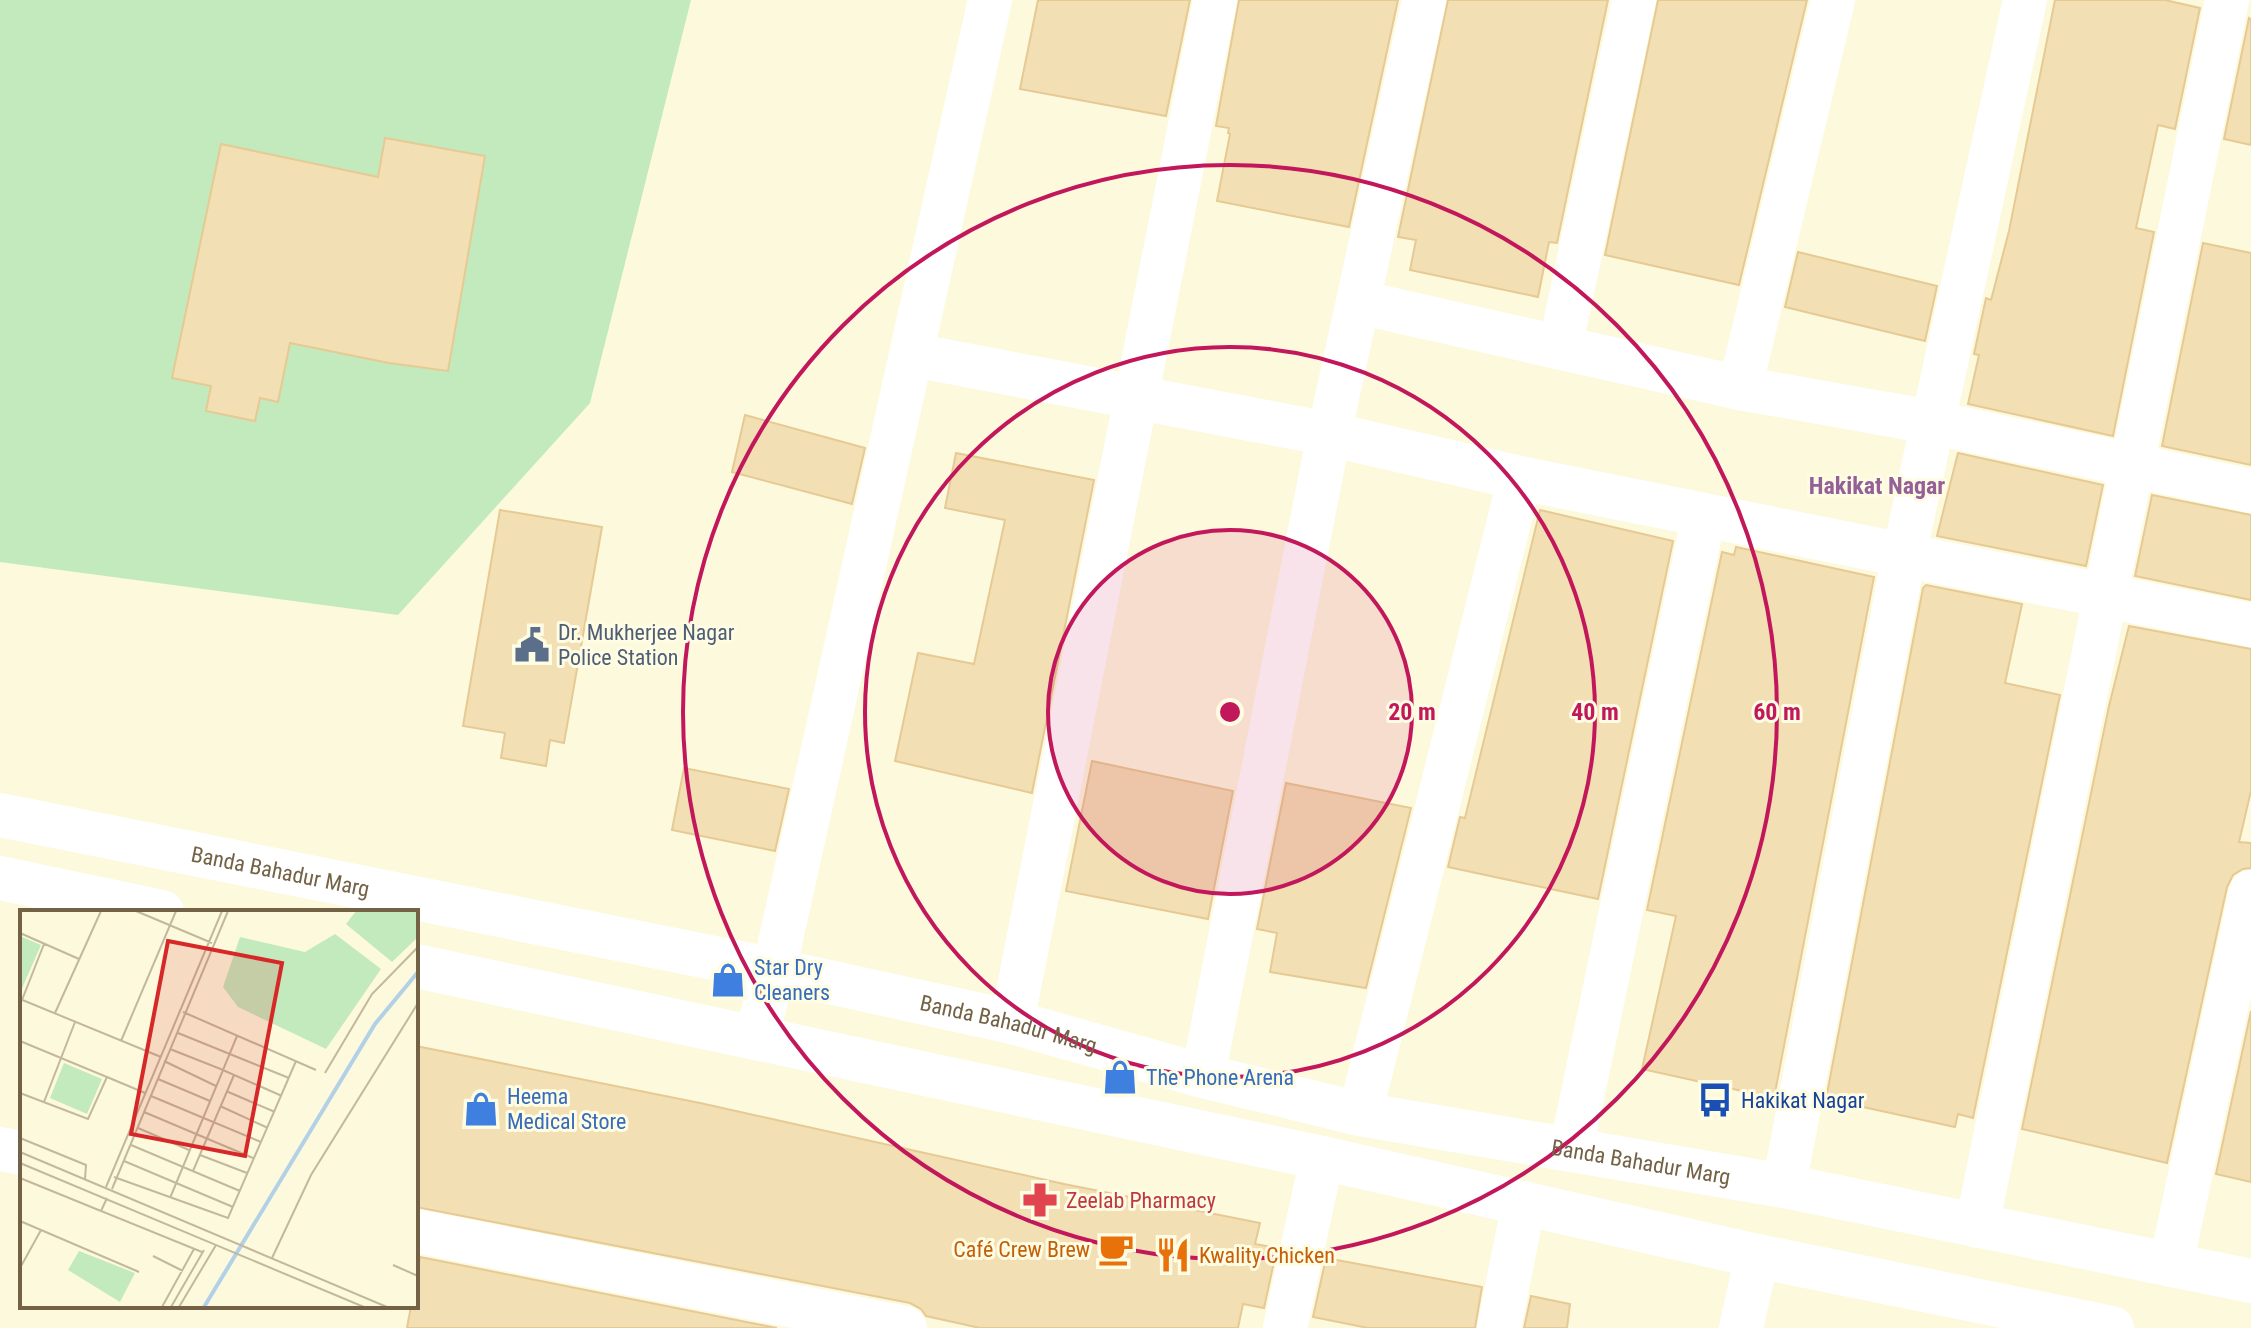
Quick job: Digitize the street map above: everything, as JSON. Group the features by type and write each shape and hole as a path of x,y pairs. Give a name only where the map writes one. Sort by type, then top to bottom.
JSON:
{"street":[{"path":"756,1038 913,355 990,0"},
{"path":"1012,1022 1215,0"},
{"path":"1203,1076 1329,434 1424,0"},
{"path":"1560,348 1634,0"},
{"path":"1740,388 1833,0"},
{"path":"1784,1186 1931,422 2025,0"},
{"path":"1977,1226 2227,0"},
{"path":"1358,302 1740,388 1931,422 2251,491"},
{"path":"913,355 1329,434 1520,478 2251,625"},
{"path":"1360,1114 1520,478"},
{"path":"1571,1150 1704,515"},
{"name":"Banda Bahadur Marg","path":"0,815 774,970 1012,1022 1203,1076 1360,1114 1784,1186 2251,1281"},
{"path":"0,878 152,910"},
{"path":"2171,1264 2251,892"},
{"path":"418,966 1322,1158 1757,1256 2112,1328"},
{"path":"0,1149 20,1153"},
{"path":"1285,1328 1322,1158"},
{"path":"1499,1328 1524,1203"},
{"path":"418,1231 905,1328"},
{"path":"1741,1328 1757,1256"}],"green space":[{"path":"0,0 691,0 590,403 398,615 0,562"}],"building":[{"path":"1038,0 1190,0 1166,116 1020,89"},
{"path":"1239,0 1398,0 1349,227 1217,201 1230,134 1229,128 1216,126"},
{"path":"1448,0 1608,0 1557,243 1549,242 1538,297 1410,270 1416,240 1398,237"},
{"path":"1658,0 1807,0 1739,285 1605,255"},
{"path":"2055,0 2165,0 2200,8 2175,129 2158,125 2136,228 2154,232 2113,436 1968,404 1979,355 1974,354 1986,298 1991,300 2009,231"},
{"path":"2251,19 2251,145 2224,139"},
{"path":"385,138 485,156 448,371 389,363 290,343 278,402 260,398 255,421 206,411 211,386 172,378 221,144 378,177"},
{"path":"2203,243 2251,253 2251,465 2162,446"},
{"path":"1798,252 1937,286 1925,341 1785,307"},
{"path":"745,415 865,448 852,504 732,472"},
{"path":"956,453 1094,480 1032,793 895,761 918,653 974,664 1005,520 945,508"},
{"path":"1958,453 2103,485 2086,566 1937,536"},
{"path":"2152,495 2251,515 2251,600 2135,576"},
{"path":"500,510 602,527 564,743 550,740 546,766 501,758 505,733 463,726"},
{"path":"1540,510 1673,541 1598,899 1448,867 1460,817 1465,818"},
{"path":"1736,547 1874,577 1774,1098 1642,1069 1676,916 1647,910 1722,552 1734,555"},
{"path":"1926,585 2022,604 2005,683 2060,695 1973,1118 1958,1114 1955,1127 1826,1099"},
{"path":"2129,626 2251,649 2251,791 2239,842 2251,843 2251,868 2233,875 2227,887 2167,1163 2022,1129 2109,706"},
{"path":"1092,761 1233,791 1208,919 1066,891"},
{"path":"684,768 789,789 775,851 672,830"},
{"path":"1286,783 1411,808 1366,988 1270,972 1277,933 1257,929"},
{"path":"2251,1011 2251,1182 2216,1174"},
{"path":"418,1046 700,1103 1064,1184 1260,1223 1255,1244 1277,1248 1264,1308 1243,1304 1238,1328 980,1328 926,1316 910,1303 418,1207"},
{"path":"420,1257 777,1328 407,1328 411,1308 418,1308"},
{"path":"1326,1258 1482,1287 1475,1328 1368,1328 1313,1317"},
{"path":"1531,1296 1570,1304 1567,1328 1524,1328"}],"place":[{"name":"Dr. Mukherjee Nagar Police Station","path":"532,645"},
{"name":"Star Dry Cleaners","path":"728,980"},
{"name":"The Phone Arena","path":"1120,1077"},
{"name":"Hakikat Nagar","path":"1715,1100"},
{"name":"Heema Medical Store","path":"481,1109"},
{"name":"Zeelab Pharmacy","path":"1040,1200"},
{"name":"Café Crew Brew","path":"1116,1249"},
{"name":"Kwality Chicken","path":"1173,1255"}],"district":[{"name":"Hakikat Nagar","path":"1877,486"}]}
